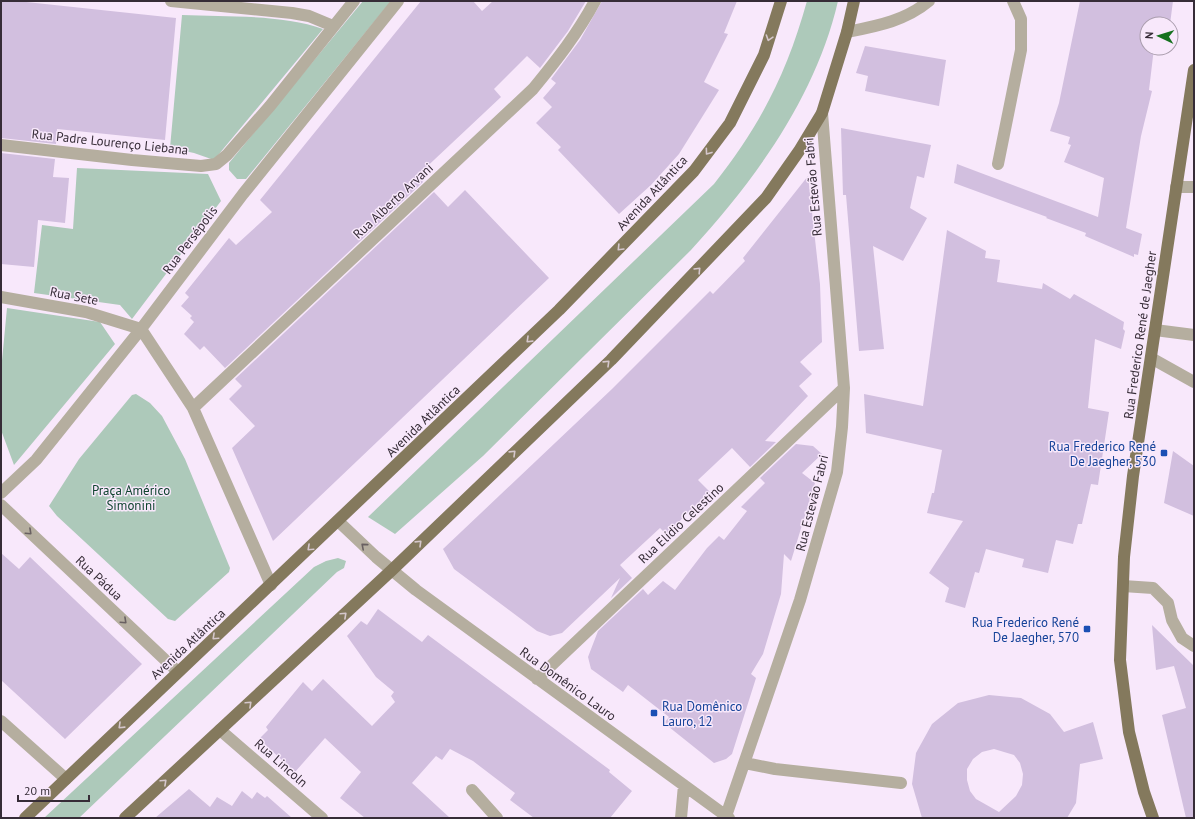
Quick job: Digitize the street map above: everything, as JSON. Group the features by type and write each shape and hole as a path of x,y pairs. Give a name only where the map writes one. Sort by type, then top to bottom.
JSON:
{"main road":[{"name":"Avenida Atlântica","path":"25,818 560,310 694,171 730,123 764,55 781,1"},
{"path":"125,818 392,570 611,360 720,248 766,198 822,113 847,32 854,1"},
{"name":"Rua Frederico René de Jaegher","path":"1153,818 1144,792 1129,732 1120,660 1124,558 1133,476 1194,70"}],"street":[{"path":"171,1 292,13 309,16 333,26 354,1"},
{"name":"Rua Persépolis","path":"1,493 36,460 141,329 243,194 398,1"},
{"name":"Rua Alberto Arvani","path":"193,408 532,89 557,60 585,20 595,1"},
{"path":"847,32 884,25 915,12 929,1"},
{"path":"998,164 1021,50 1021,19 1013,1"},
{"name":"Rua Padre Lourenço Liebana","path":"1,145 132,160 201,166 216,164 227,155 270,106 333,26"},
{"name":"Rua Estevão Fabri","path":"728,817 800,600 837,472 842,427 844,388 822,113"},
{"path":"1176,187 1194,187"},
{"name":"Rua Sete","path":"1,297 86,312 141,329"},
{"path":"141,329 193,408 271,585"},
{"path":"1155,330 1194,335"},
{"path":"1151,358 1194,382"},
{"name":"Rua Elídio Celestino","path":"537,679 844,388"},
{"name":"Rua Pádua","path":"1,505 178,672"},
{"name":"Rua Domênico Lauro","path":"338,521 392,570 537,679 728,817"},
{"path":"1123,586 1153,588 1168,603 1172,620 1182,638 1194,646"},
{"path":"1,721 66,779"},
{"name":"Rua Lincoln","path":"220,730 322,818"},
{"path":"745,763 775,769 900,783"},
{"path":"681,818 684,785"},
{"path":"472,790 497,818"}],"green space":[{"path":"363,1 391,1 246,179 237,179 229,170 229,163"},
{"path":"807,1 838,1 828,36 815,70 799,103 781,134 760,165 715,223 691,250 483,456 395,534 368,517 714,184 745,141 770,98 790,52"},
{"path":"182,15 254,17 290,21 323,29 214,160 194,153 170,148"},
{"path":"77,168 208,174 221,201 132,319 120,305 34,293 42,225 73,229"},
{"path":"7,308 100,322 115,344 14,465 1,430 1,371"},
{"name":"Praça Américo Simonini","path":"136,394 150,403 162,416 185,459 230,568 229,572 175,621 168,619 57,516 49,506 79,459 132,395"},
{"path":"338,558 346,561 344,568 337,572 79,818 44,818 314,567 326,561"}],"building":[{"path":"1,1 17,1 176,18 165,140 57,129 56,144 1,138"},
{"path":"421,1 473,1 482,11 493,1 586,1 568,31 540,68 527,56 494,89 501,97 418,175 423,182 225,368 204,346 200,350 184,334 194,322 190,318 192,316 181,306 189,297 185,293 229,238 236,245 272,212 260,200"},
{"path":"602,1 737,1 724,33 728,34 704,82 719,90 679,154 651,185 619,214 558,150 561,147 536,123 552,107 543,98 556,83 551,79 580,40"},
{"path":"1080,1 1173,1 1171,16 1139,16 1139,56 1153,56 1149,90 1152,91 1141,136 1126,228 1142,234 1138,255 1134,254 1134,257 1085,236 1086,233 954,183 957,164 1098,217 1104,178 1064,162 1071,145 1068,144 1070,137 1050,131 1059,103"},
{"path":"865,46 946,60 939,106 865,91 868,76 856,73"},
{"path":"841,128 931,145 924,178 917,176 910,208 927,218 903,261 873,246 884,349 859,351 846,195 843,195"},
{"path":"1,153 55,159 53,177 69,178 65,223 38,220 34,267 1,264"},
{"path":"808,176 820,284 822,342 800,362 812,374 799,386 808,396 765,441 776,442 750,467 732,448 698,480 710,492 666,534 660,528 620,565 632,578 611,598 620,578 562,633 550,636 537,631 454,569 443,549 612,389 710,291 713,294 745,261 743,258"},
{"path":"465,190 549,278 273,541 232,448 255,426 229,399 242,386 235,379 434,192 448,207"},
{"path":"947,230 986,251 985,258 1000,260 997,282 1042,289 1043,283 1070,299 1074,294 1124,322 1123,329 1125,331 1121,349 1095,339 1088,408 1109,412 1098,485 1091,484 1082,524 1078,524 1073,544 1056,540 1048,573 1022,567 1024,559 986,549 979,573 975,572 965,608 945,602 949,588 929,573 963,521 927,513 932,493 934,493 942,450 866,433 864,394 923,406"},
{"path":"796,444 813,446 822,454 802,473 815,483 791,561 784,554 781,594 763,654 751,674 756,678 732,754 726,759 714,763 664,723 669,717 628,685 623,692 591,669 588,657 598,631 643,589 648,595 663,581 675,590 707,548 719,536 724,540 747,511 741,507 765,483 760,478"},
{"path":"1173,451 1194,466 1194,516 1164,503"},
{"path":"1,553 19,569 30,557 142,664 65,739 1,680"},
{"path":"378,609 422,642 428,635 610,770 609,772 632,791 610,818 534,818 510,800 515,793 473,761 450,749 442,760 436,756 412,783 450,818 365,818 340,798 361,772 325,738 295,772 259,739 268,730 266,727 303,682 312,691 323,679 372,726 395,702 391,696 394,692 376,677 347,636 361,621 367,625"},
{"path":"1152,625 1194,666 1194,818 1186,818 1162,715 1186,708 1174,666 1156,670"},
{"path":"989,695 1021,698 1050,714 1064,732 1093,722 1103,759 1080,764 1076,803 1067,818 922,818 912,784 916,753 932,724 958,703","holes":["994,749 1014,755 1020,763 1023,774 1022,785 1016,796 999,812 976,799 970,791 967,780 967,769 973,759 982,752"]},
{"path":"189,789 210,807 217,797 232,806 242,791 252,799 257,792 265,798 267,796 292,818 155,818"}],"place":[{"name":"Rua Frederico René De Jaegher, 530","path":"1164,453"},
{"name":"Rua Frederico René De Jaegher, 570","path":"1087,629"},
{"name":"Rua Domênico Lauro, 12","path":"654,713"}]}
